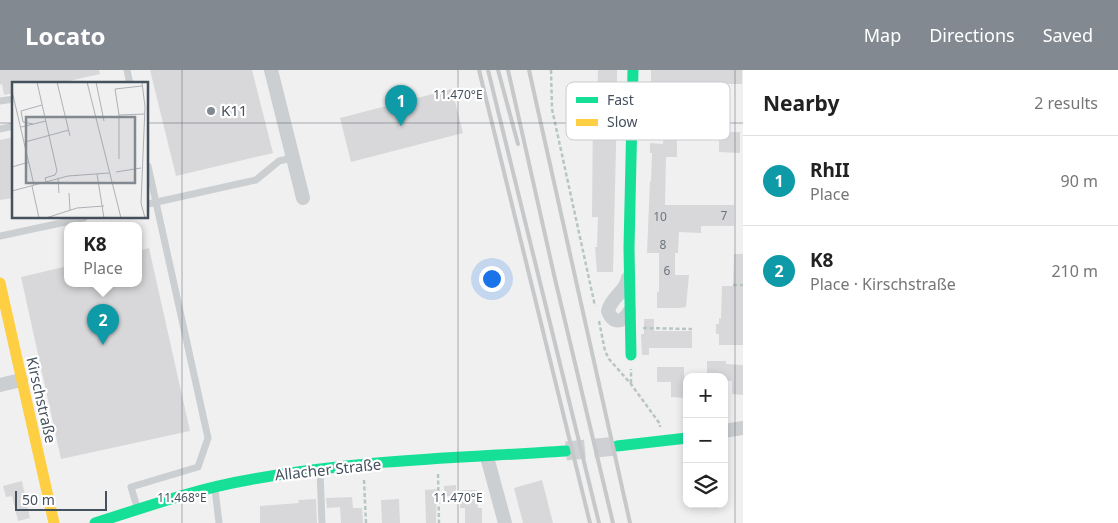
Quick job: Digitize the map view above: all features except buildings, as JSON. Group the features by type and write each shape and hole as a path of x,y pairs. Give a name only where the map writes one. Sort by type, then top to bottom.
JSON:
{"street":[{"path":"271,70 303,198"},
{"path":"631,355 629,272 632,140"},
{"path":"629,272 628,282 624,290 612,300 608,311 610,316 620,321 629,312"},
{"name":"Kirschstraße","path":"0,283 54,523"},
{"path":"0,385 21,380"},
{"path":"728,430 743,428"},
{"path":"617,446 683,439"},
{"name":"Allacher Straße","path":"95,523 203,489 283,474 363,465 566,451"},
{"path":"487,457 505,523"}],"lane":[{"path":"151,203 256,180 279,161 292,158"},
{"path":"138,510 131,487 198,467 208,438 151,203 149,178"},
{"path":"65,222 79,219"},
{"path":"0,236 64,222"},
{"path":"320,469 322,523"},
{"path":"215,486 219,523"}],"path":[{"path":"551,70 552,109 605,351 609,359 631,384 660,424 663,442"},
{"path":"732,285 743,285"},
{"path":"637,328 692,329"},
{"path":"438,460 439,523"},
{"path":"363,465 366,523"}],"tunnel":[{"path":"566,451 617,446"}],"railway":[{"path":"479,70 590,523"},
{"path":"488,70 599,523"},
{"path":"498,70 518,144"},
{"path":"508,70 613,523"},
{"path":"529,70 630,523"}],"traffic: fast":[{"path":"633,70 633,82"},
{"path":"631,140 629,248 631,355"},
{"path":"617,446 683,438"},
{"path":"95,523 209,488 287,473 367,464 566,451"}],"traffic: slow":[{"path":"0,283 54,523"}],"place":[{"name":"K11","path":"211,111"},
{"name":"RhII","path":"401,126"},
{"name":"K8","path":"103,345"}]}
